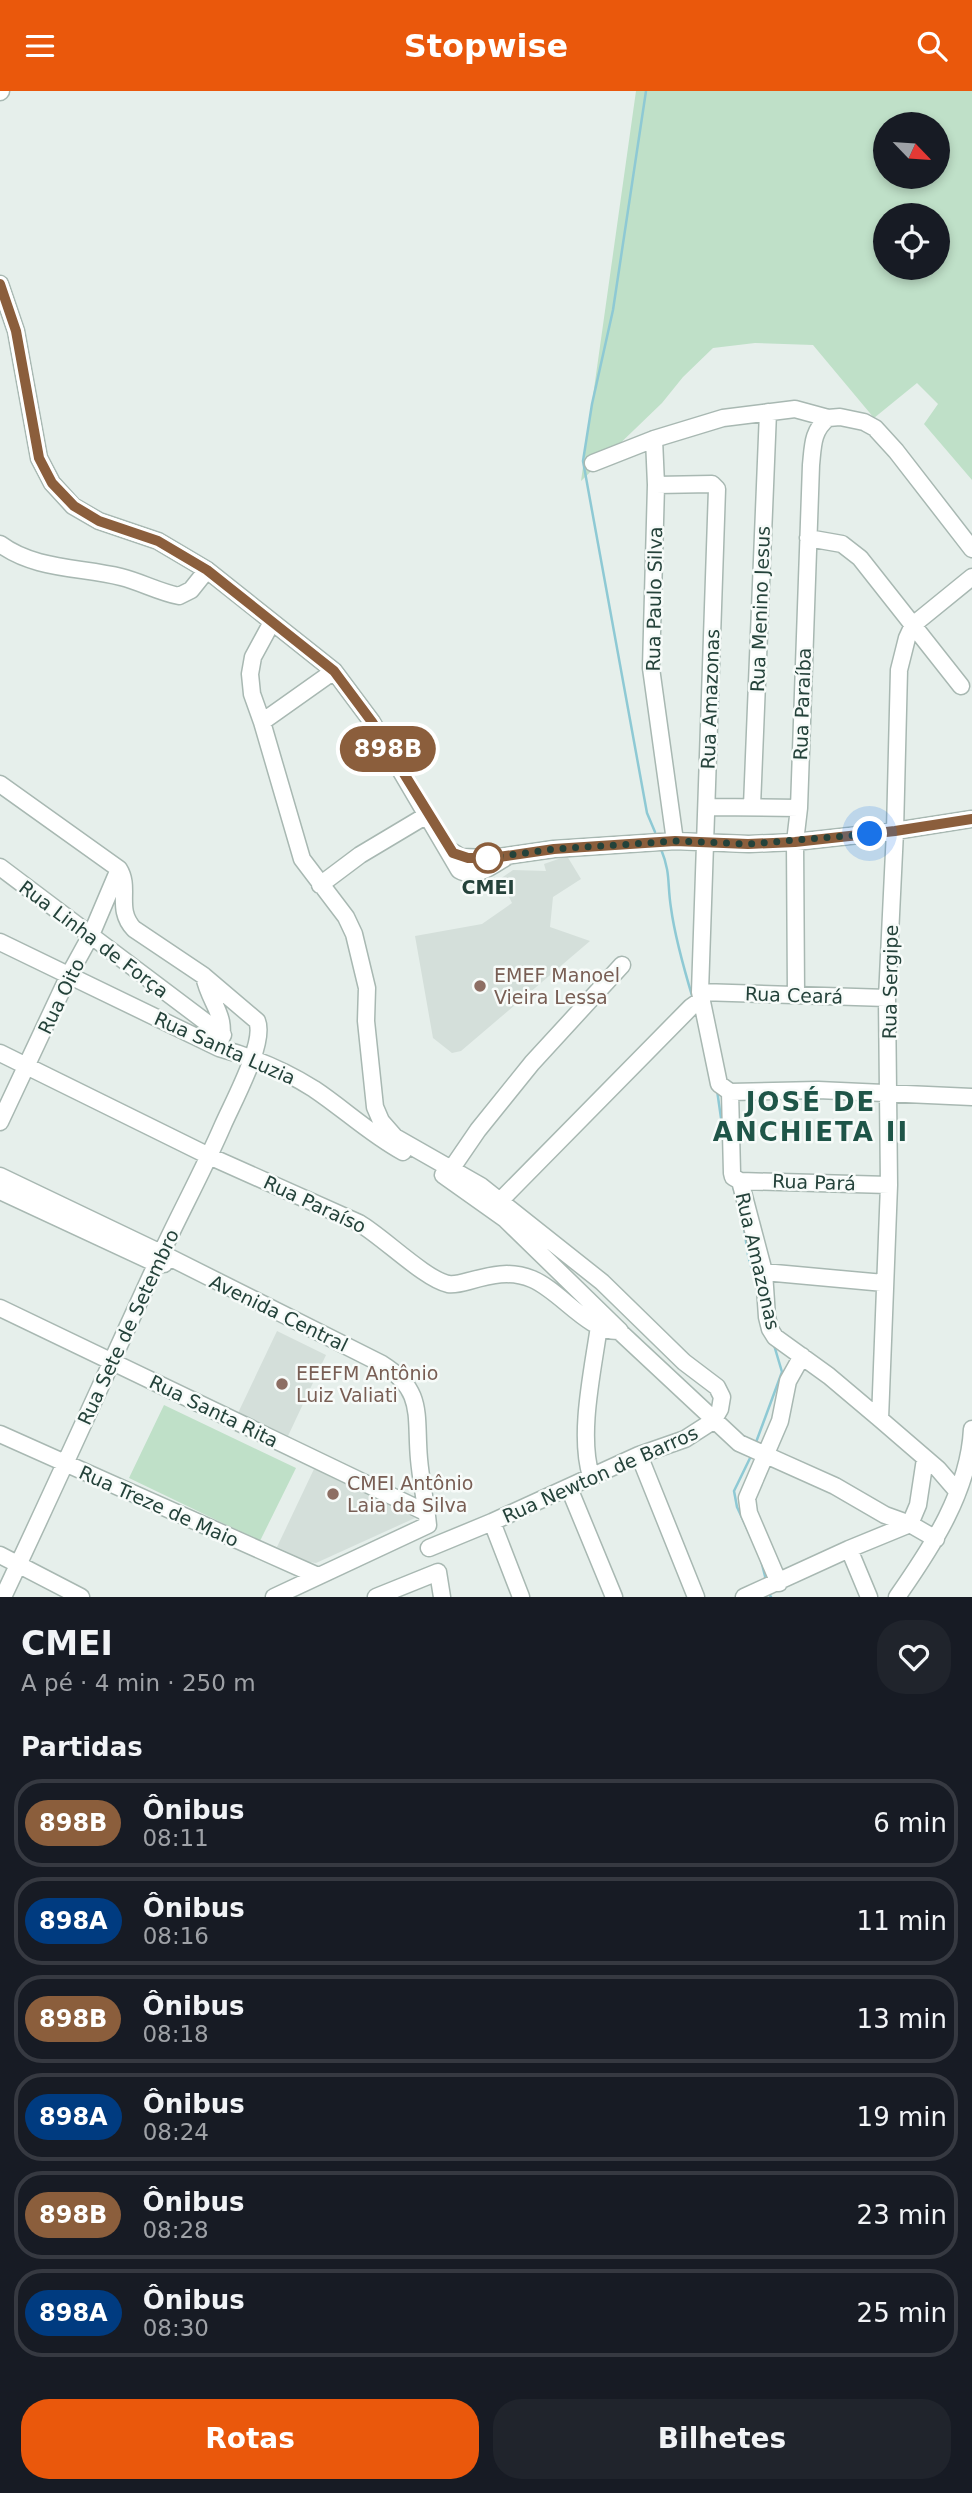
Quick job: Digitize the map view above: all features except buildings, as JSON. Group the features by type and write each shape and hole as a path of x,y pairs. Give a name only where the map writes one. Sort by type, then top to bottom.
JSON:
{"street":[{"path":"0,284 16,331 39,458 52,483 74,506 99,521 158,541 207,570 334,671 372,722 459,870 477,873 508,856 554,849 675,841 795,842 972,819"},
{"path":"593,463 654,439 723,418 795,409 828,418 840,417 864,422 875,428 896,451 972,549"},
{"name":"Rua Menino Jesus","path":"752,806 768,412"},
{"name":"Rua Paraíba","path":"796,995 795,842 799,808 808,538 814,436 819,425 828,418"},
{"name":"Rua Paulo Silva","path":"654,439 656,485 651,668 675,841"},
{"name":"Rua Amazonas","path":"656,485 712,484 717,489 706,843 698,1000 719,1084 730,1092 732,1173 733,1177 740,1181 764,1272 770,1329 781,1342 880,1419 957,1491"},
{"path":"808,538 842,544 850,549 961,686"},
{"path":"0,544 25,558 51,566 94,571 134,580 179,596 191,590 207,570"},
{"path":"913,625 972,576"},
{"path":"272,622 253,657 251,694 262,722 302,859 346,917 357,943 367,988 367,1032 375,1107 381,1121 395,1137 496,1204 602,1282 637,1317 619,1331 496,1204"},
{"name":"Rua Sergipe","path":"880,1419 889,1185 887,998 899,670 913,625"},
{"path":"262,722 334,671"},
{"path":"0,784 119,869 123,880 124,912 127,921 134,929 204,976 208,993 223,1022 221,1041"},
{"path":"707,807 799,808"},
{"path":"320,885 360,855 427,815"},
{"name":"Rua Linha de Força","path":"0,867 91,935 221,1041"},
{"name":"Rua Oito","path":"0,1122 69,975 91,935 119,869"},
{"name":"Rua Santa Luzia","path":"0,942 221,1041 294,1077 316,1090 378,1138 445,1170"},
{"path":"445,1170 532,1063 622,965"},
{"name":"Rua Sete de Setembro","path":"3,1597 252,1058 260,1031 257,1021 204,976"},
{"name":"Rua Ceará","path":"698,1000 796,995 887,998"},
{"path":"496,1204 698,1000"},
{"name":"Rua Paraíso","path":"0,1053 209,1156 359,1223 379,1235 425,1273 444,1283 453,1285 502,1273 531,1279 545,1286 599,1326 619,1331 713,1421 757,1452 835,1486 885,1515 910,1524 936,1539"},
{"path":"730,1092 818,1090 972,1097"},
{"name":"Avenida Central","path":"0,1176 159,1258"},
{"name":"Rua Pará","path":"740,1181 889,1185"},
{"name":"Avenida Central","path":"0,1191 159,1258 188,1267 382,1364 404,1381 415,1399 419,1459 428,1519"},
{"path":"764,1272 884,1283"},
{"name":"Rua Santa Rita","path":"0,1308 428,1519"},
{"name":"Rua Newton de Barros","path":"429,1548 492,1523 639,1455 685,1439 713,1421 722,1404 721,1393 717,1387 684,1362 637,1317"},
{"path":"591,1476 586,1461 586,1436 599,1326"},
{"path":"781,1342 788,1381"},
{"path":"779,1583 747,1506 757,1452 780,1421 788,1381 802,1356"},
{"path":"897,1597 936,1539 971,1451 972,1429"},
{"name":"Rua Treze de Maio","path":"0,1434 318,1576"},
{"path":"639,1455 696,1597"},
{"path":"744,1597 910,1524 918,1505 925,1459"},
{"path":"569,1488 614,1597"},
{"path":"274,1597 428,1519"},
{"path":"492,1523 520,1597"},
{"path":"849,1549 869,1597"},
{"path":"0,1555 82,1597"},
{"path":"376,1597 438,1572 442,1597"}],"shaded area":[{"name":"EMEF Manoel Vieira Lessa","path":"567,856 581,879 553,897 550,927 590,941 461,1051 452,1053 433,1038 415,936 482,924 512,903 500,879 513,870 546,871 544,864"},
{"name":"EEEFM Antônio Luiz Valiati","path":"277,1331 326,1355 288,1436 238,1413"},
{"name":"CMEI Antônio Laia da Silva","path":"314,1469 415,1518 316,1563 277,1547"}],"green space":[{"path":"636,91 972,91 972,480 924,424 938,404 917,383 874,418 813,345 755,343 713,348 683,377 662,403 581,481"},
{"path":"164,1405 296,1468 260,1541 129,1478"}],"waterway":[{"path":"646,91 613,310 592,404 583,461 647,813 655,832"},
{"path":"661,849 668,872 675,931 693,999"},
{"path":"717,1090 723,1132"},
{"path":"732,1183 737,1200"},
{"path":"744,1227 757,1288"},
{"path":"755,1445 782,1372 774,1345"},
{"path":"752,1454 734,1491 737,1507 753,1541"},
{"path":"761,1560 766,1580"}],"bus line":[{"name":"898B","path":"0,284 16,331 39,458 52,483 74,506 99,521 158,541 207,570 334,671 372,722 448,849 453,853 468,858 492,858 554,849 675,841 748,844 795,842 972,819"}],"place":[{"name":"CMEI","path":"488,858"},
{"name":"EMEF Manoel Vieira Lessa","path":"480,986"},
{"name":"EEEFM Antônio Luiz Valiati","path":"282,1384"},
{"name":"CMEI Antônio Laia da Silva","path":"333,1494"}],"district":[{"name":"JOSÉ DE ANCHIETA II","path":"811,1116"}],"route":[{"path":"488,858 554,849 675,841 748,844 870,834"}]}
